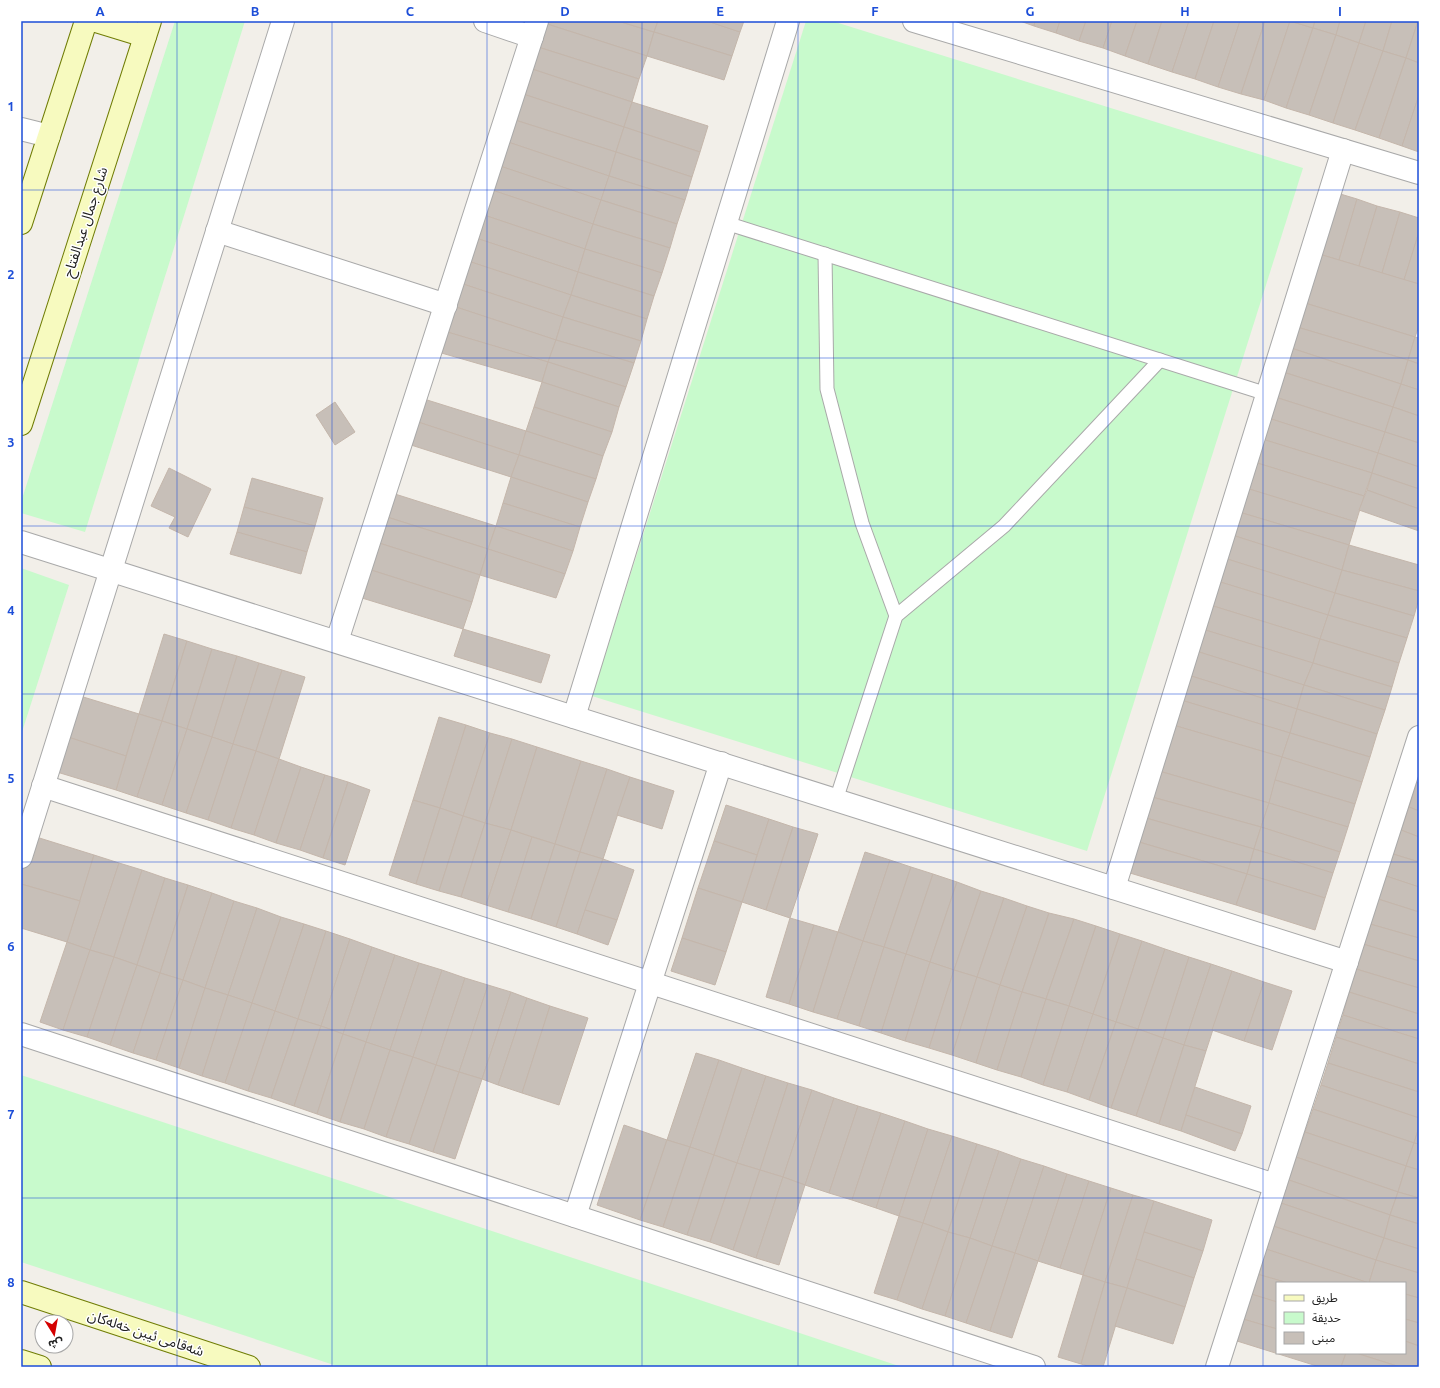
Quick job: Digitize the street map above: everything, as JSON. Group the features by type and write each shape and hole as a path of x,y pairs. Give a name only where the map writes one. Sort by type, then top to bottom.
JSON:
{"main road":[{"path":"21,223 86,21"},
{"path":"96,21 147,28"},
{"name":"شارع جمال عبدالفتاح","path":"21,424 147,28"},
{"name":"شەقامی ئیبن خەلەکان","path":"21,1292 249,1367"},
{"path":"21,1361 40,1367"}],"street":[{"path":"21,857 283,21"},
{"path":"337,641 534,29 485,21"},
{"path":"574,717 788,21"},
{"path":"914,21 1419,173"},
{"path":"21,129 49,136"},
{"path":"1114,888 1343,150"},
{"path":"217,231 446,305"},
{"path":"21,542 1347,962"},
{"path":"1216,1367 1419,737"},
{"path":"575,1216 721,764"},
{"path":"43,786 1275,1185"},
{"path":"21,1034 1034,1367"}],"lane":[{"path":"726,223 1267,394"},
{"path":"825,254 828,389 862,523 896,616"},
{"path":"836,800 896,616 1004,526 1160,360"}],"green space":[{"path":"175,21 245,21 85,532 21,513 21,502"},
{"path":"806,21 832,21 1303,168 1087,851 592,696"},
{"path":"21,568 69,585 21,735"},
{"path":"21,1075 902,1367 340,1367 21,1262"}],"building":[{"path":"545,21 618,21 654,32 647,56 544,23"},
{"path":"618,21 658,21 654,32"},
{"path":"658,21 707,21 740,32 732,56 654,32"},
{"path":"707,21 744,21 740,32"},
{"path":"1020,21 1035,21 1034,26"},
{"path":"1035,21 1060,21 1056,33 1034,26"},
{"path":"1060,21 1086,21 1079,41 1056,33"},
{"path":"1086,21 1112,21 1103,48 1079,41"},
{"path":"1112,21 1137,21 1125,56 1103,48"},
{"path":"1137,21 1162,21 1148,64 1125,56"},
{"path":"1162,21 1189,21 1172,72 1148,64"},
{"path":"1189,21 1214,21 1195,79 1172,72"},
{"path":"1214,21 1240,21 1218,87 1195,79"},
{"path":"1240,21 1265,21 1241,94 1218,87"},
{"path":"1265,21 1290,21 1264,100 1241,94"},
{"path":"1290,21 1313,28 1286,108 1264,100"},
{"path":"1290,21 1315,21 1313,28"},
{"path":"1315,21 1340,21 1336,35 1313,28"},
{"path":"1340,21 1366,21 1359,43 1336,35"},
{"path":"1366,21 1392,21 1383,51 1359,43"},
{"path":"1392,21 1418,21 1406,58 1383,51"},
{"path":"1419,21 1419,63 1406,58"},
{"path":"544,23 647,56 639,79 538,47"},
{"path":"1313,28 1336,35 1309,115 1286,108"},
{"path":"654,32 732,56 724,80 647,56"},
{"path":"1336,35 1359,43 1333,123 1309,115"},
{"path":"1359,43 1383,51 1355,130 1333,123"},
{"path":"538,47 639,79 632,102 532,69"},
{"path":"1383,51 1406,58 1379,138 1355,130"},
{"path":"1406,58 1419,63 1419,95 1402,146 1379,138"},
{"path":"532,69 632,102 624,127 523,94"},
{"path":"523,94 624,127 616,152 515,120"},
{"path":"1419,95 1419,152 1402,146"},
{"path":"632,102 708,126 700,152 624,127"},
{"path":"515,120 616,152 609,176 508,142"},
{"path":"624,127 700,152 692,177 616,152"},
{"path":"508,142 609,176 601,200 500,166"},
{"path":"616,152 692,177 685,200 609,176"},
{"path":"500,166 601,200 593,224 492,190"},
{"path":"609,176 685,200 677,224 601,200"},
{"path":"492,190 593,224 585,249 484,215"},
{"path":"1337,193 1357,199 1339,260 1319,254"},
{"path":"1357,199 1377,206 1359,266 1339,260"},
{"path":"601,200 677,224 670,248 593,224"},
{"path":"1377,206 1400,212 1382,273 1359,266"},
{"path":"1400,212 1419,218 1419,232 1404,280 1382,273"},
{"path":"484,215 585,249 578,272 476,238"},
{"path":"593,224 670,248 662,273 585,249"},
{"path":"1419,232 1419,284 1404,280"},
{"path":"476,238 578,272 571,295 468,261"},
{"path":"585,249 662,273 654,296 578,272"},
{"path":"1319,254 1419,284 1419,326 1415,337 1305,303"},
{"path":"468,261 571,295 563,317 460,283"},
{"path":"578,272 654,296 647,319 571,295"},
{"path":"460,283 563,317 556,340 453,306"},
{"path":"571,295 647,319 641,341 563,317"},
{"path":"1305,303 1415,337 1408,360 1297,327"},
{"path":"453,306 556,340 548,362 444,331"},
{"path":"563,317 641,341 634,363 556,340"},
{"path":"1297,327 1408,360 1401,384 1291,348"},
{"path":"444,331 548,362 542,382 438,352"},
{"path":"1415,337 1419,338 1419,364 1408,360"},
{"path":"556,340 634,363 626,387 548,362"},
{"path":"1291,348 1401,384 1393,407 1283,372"},
{"path":"1408,360 1419,364 1419,390 1401,384"},
{"path":"548,362 626,387 619,407 542,382"},
{"path":"1283,372 1393,407 1385,432 1275,397"},
{"path":"542,382 619,407 612,432 534,407"},
{"path":"1401,384 1419,390 1419,416 1393,407"},
{"path":"1275,397 1385,432 1378,453 1268,418"},
{"path":"424,399 526,431 519,455 418,422"},
{"path":"335,402 355,432 335,445 316,415"},
{"path":"534,407 612,432 603,456 526,431"},
{"path":"1393,407 1419,416 1419,443 1385,432"},
{"path":"1268,418 1378,453 1372,473 1262,439"},
{"path":"418,422 519,455 511,477 411,445"},
{"path":"526,431 603,456 596,479 519,455"},
{"path":"1385,432 1419,443 1419,467 1378,453"},
{"path":"1262,439 1372,473 1364,496 1254,462"},
{"path":"1378,453 1419,467 1419,489 1372,473"},
{"path":"519,455 596,479 588,502 511,477"},
{"path":"1254,462 1364,496 1356,522 1246,488"},
{"path":"169,468 211,489 188,537 169,528 175,517 151,506"},
{"path":"1372,473 1419,489 1419,509 1367,490"},
{"path":"511,477 588,502 580,527 503,503"},
{"path":"252,478 323,498 315,526 244,507"},
{"path":"1246,488 1356,522 1349,545 1239,512"},
{"path":"1367,490 1419,509 1419,531 1359,510"},
{"path":"395,494 496,526 488,549 387,517"},
{"path":"503,503 580,527 573,551 496,526"},
{"path":"244,507 315,526 307,552 237,532"},
{"path":"1239,512 1349,545 1342,570 1232,535"},
{"path":"387,517 488,549 480,575 379,543"},
{"path":"496,526 573,551 565,574 488,549"},
{"path":"237,532 307,552 301,574 230,554"},
{"path":"1232,535 1342,570 1335,593 1224,558"},
{"path":"379,543 480,575 472,602 371,570"},
{"path":"1349,545 1419,565 1419,591 1342,570"},
{"path":"488,549 565,574 556,598 480,575"},
{"path":"1224,558 1335,593 1328,615 1217,581"},
{"path":"371,570 472,602 463,629 362,598"},
{"path":"1342,570 1419,591 1419,598 1414,616 1335,593"},
{"path":"1217,581 1328,615 1320,639 1210,605"},
{"path":"1335,593 1414,616 1407,638 1328,615"},
{"path":"1210,605 1320,639 1313,663 1202,629"},
{"path":"1328,615 1407,638 1399,663 1320,639"},
{"path":"463,629 550,655 541,683 454,656"},
{"path":"1202,629 1313,663 1304,685 1196,651"},
{"path":"164,634 187,641 162,721 139,714"},
{"path":"1320,639 1399,663 1392,687 1313,663"},
{"path":"187,641 212,649 187,729 162,721"},
{"path":"212,649 237,656 212,737 187,729"},
{"path":"1196,651 1304,685 1297,709 1188,675"},
{"path":"237,656 259,663 233,744 212,737"},
{"path":"259,663 282,670 256,751 233,744"},
{"path":"1313,663 1392,687 1385,710 1304,685"},
{"path":"282,670 305,677 279,759 256,751"},
{"path":"1188,675 1297,709 1290,733 1181,700"},
{"path":"1304,685 1385,710 1377,734 1297,709"},
{"path":"80,696 139,714 126,756 68,737"},
{"path":"1181,700 1290,733 1282,757 1173,725"},
{"path":"1297,709 1377,734 1370,757 1290,733"},
{"path":"139,714 162,721 137,797 116,790"},
{"path":"439,717 466,725 440,808 413,800"},
{"path":"162,721 187,729 162,805 137,797"},
{"path":"466,725 490,733 463,816 440,808"},
{"path":"1173,725 1282,757 1269,803 1159,771"},
{"path":"187,729 212,737 186,813 162,805"},
{"path":"490,733 512,739 485,823 463,816"},
{"path":"1290,733 1370,757 1362,782 1282,757"},
{"path":"68,737 126,756 116,790 57,772"},
{"path":"212,737 233,744 208,820 186,813"},
{"path":"512,739 537,747 511,830 485,823"},
{"path":"233,744 256,751 231,828 208,820"},
{"path":"537,747 581,761 555,844 511,830"},
{"path":"256,751 279,759 254,835 231,828"},
{"path":"1282,757 1362,782 1355,804 1275,780"},
{"path":"279,759 301,767 276,843 254,835"},
{"path":"581,761 607,769 580,852 555,844"},
{"path":"301,767 325,775 300,850 276,843"},
{"path":"607,769 630,777 603,859 580,852"},
{"path":"1159,771 1269,803 1261,827 1152,797"},
{"path":"325,775 348,782 323,858 300,850"},
{"path":"630,777 674,791 662,829 617,815"},
{"path":"1275,780 1355,804 1348,827 1269,803"},
{"path":"348,782 370,790 345,865 323,858"},
{"path":"1417,782 1419,783 1419,811 1409,807"},
{"path":"1152,797 1261,827 1254,849 1146,818"},
{"path":"413,800 440,808 416,884 389,875"},
{"path":"1269,803 1348,827 1340,852 1261,827"},
{"path":"726,805 769,819 757,855 714,841"},
{"path":"1409,807 1419,811 1419,837 1401,830"},
{"path":"440,808 463,816 439,891 416,884"},
{"path":"463,816 485,823 461,897 439,891"},
{"path":"1146,818 1254,849 1247,874 1139,842"},
{"path":"769,819 793,827 766,910 742,902"},
{"path":"485,823 511,830 486,905 461,897"},
{"path":"793,827 818,834 790,918 766,910"},
{"path":"1261,827 1340,852 1333,873 1254,849"},
{"path":"511,830 532,837 508,912 486,905"},
{"path":"1401,830 1419,837 1419,862 1393,854"},
{"path":"33,836 94,855 80,901 21,884 21,873"},
{"path":"532,837 555,844 531,919 508,912"},
{"path":"714,841 757,855 742,902 698,888"},
{"path":"1139,842 1247,874 1236,905 1130,873"},
{"path":"555,844 580,852 556,927 531,919"},
{"path":"1254,849 1333,873 1325,898 1247,874"},
{"path":"580,852 603,859 577,934 556,927"},
{"path":"865,852 890,860 863,941 838,932"},
{"path":"1393,854 1419,862 1419,887 1386,876"},
{"path":"94,855 119,863 90,950 67,942"},
{"path":"603,859 634,870 617,920 585,910"},
{"path":"890,860 911,867 884,947 863,941"},
{"path":"119,863 142,870 114,957 90,950"},
{"path":"911,867 933,874 906,954 884,947"},
{"path":"142,870 165,878 137,965 114,957"},
{"path":"933,874 957,882 930,962 906,954"},
{"path":"1247,874 1325,898 1315,930 1236,905"},
{"path":"1386,876 1419,887 1419,912 1378,899"},
{"path":"165,878 188,885 160,973 137,965"},
{"path":"957,882 981,891 954,970 930,962"},
{"path":"21,884 80,901 67,942 21,928"},
{"path":"188,885 212,893 183,980 160,973"},
{"path":"698,888 742,902 726,952 682,938"},
{"path":"981,891 1004,898 977,977 954,970"},
{"path":"212,893 234,901 205,988 183,980"},
{"path":"1004,898 1027,906 1000,985 977,977"},
{"path":"1378,899 1419,912 1419,938 1370,924"},
{"path":"234,901 257,908 228,995 205,988"},
{"path":"1027,906 1049,913 1022,992 1000,985"},
{"path":"257,908 281,917 252,1003 228,995"},
{"path":"585,910 617,920 608,945 577,934"},
{"path":"1049,913 1074,919 1046,999 1022,992"},
{"path":"281,917 304,924 275,1011 252,1003"},
{"path":"790,918 814,925 789,1004 766,997"},
{"path":"1074,919 1096,926 1069,1006 1046,999"},
{"path":"304,924 326,931 298,1019 275,1011"},
{"path":"1370,924 1419,938 1419,961 1363,944"},
{"path":"814,925 838,932 813,1012 789,1004"},
{"path":"1096,926 1120,934 1093,1014 1069,1006"},
{"path":"326,931 350,939 321,1026 298,1019"},
{"path":"838,932 863,941 837,1019 813,1012"},
{"path":"1120,934 1142,941 1116,1022 1093,1014"},
{"path":"682,938 726,952 715,985 671,971"},
{"path":"350,939 372,947 343,1034 321,1026"},
{"path":"863,941 884,947 859,1026 837,1019"},
{"path":"1142,941 1165,949 1138,1029 1116,1022"},
{"path":"67,942 90,950 63,1030 40,1022"},
{"path":"1363,944 1419,961 1419,988 1356,969"},
{"path":"372,947 395,955 366,1042 343,1034"},
{"path":"884,947 906,954 881,1033 859,1026"},
{"path":"1165,949 1189,957 1163,1038 1138,1029"},
{"path":"90,950 114,957 87,1037 63,1030"},
{"path":"906,954 930,962 905,1041 881,1033"},
{"path":"395,955 419,963 390,1050 366,1042"},
{"path":"114,957 137,965 110,1045 87,1037"},
{"path":"1189,957 1211,964 1184,1045 1163,1038"},
{"path":"930,962 954,970 929,1048 905,1041"},
{"path":"419,963 442,970 413,1057 390,1050"},
{"path":"1211,964 1232,971 1206,1051 1184,1045"},
{"path":"137,965 160,973 133,1053 110,1045"},
{"path":"1356,969 1419,988 1419,1014 1349,992"},
{"path":"442,970 465,978 436,1065 413,1057"},
{"path":"954,970 977,977 952,1055 929,1048"},
{"path":"1232,971 1264,982 1244,1041 1212,1030"},
{"path":"160,973 183,980 156,1060 133,1053"},
{"path":"977,977 1000,985 976,1063 952,1055"},
{"path":"465,978 488,985 459,1072 436,1065"},
{"path":"183,980 205,988 179,1068 156,1060"},
{"path":"1264,982 1292,991 1272,1050 1244,1041"},
{"path":"488,985 511,992 482,1079 459,1072"},
{"path":"1000,985 1022,992 997,1070 976,1063"},
{"path":"205,988 228,995 202,1076 179,1068"},
{"path":"511,992 527,998 498,1085 482,1079"},
{"path":"1022,992 1046,999 1021,1077 997,1070"},
{"path":"1349,992 1419,1014 1419,1039 1343,1015"},
{"path":"228,995 252,1003 225,1083 202,1076"},
{"path":"527,998 550,1006 522,1093 498,1085"},
{"path":"1046,999 1069,1006 1043,1085 1021,1077"},
{"path":"252,1003 275,1011 248,1091 225,1083"},
{"path":"550,1006 588,1018 559,1105 522,1093"},
{"path":"1069,1006 1093,1014 1067,1092 1043,1085"},
{"path":"275,1011 298,1019 271,1098 248,1091"},
{"path":"1093,1014 1116,1022 1089,1100 1067,1092"},
{"path":"1343,1015 1419,1039 1419,1064 1336,1037"},
{"path":"298,1019 321,1026 294,1106 271,1098"},
{"path":"1116,1022 1138,1029 1111,1108 1089,1100"},
{"path":"321,1026 343,1034 317,1114 294,1106"},
{"path":"1138,1029 1163,1038 1136,1116 1111,1108"},
{"path":"343,1034 366,1042 340,1122 317,1114"},
{"path":"1336,1037 1419,1064 1419,1092 1328,1063"},
{"path":"1163,1038 1184,1045 1159,1124 1136,1116"},
{"path":"366,1042 390,1050 364,1129 340,1122"},
{"path":"1184,1045 1206,1051 1181,1131 1159,1124"},
{"path":"390,1050 413,1057 386,1137 364,1129"},
{"path":"696,1053 719,1060 690,1147 667,1140"},
{"path":"413,1057 436,1065 409,1144 386,1137"},
{"path":"719,1060 742,1068 714,1155 690,1147"},
{"path":"1328,1063 1419,1092 1419,1118 1321,1085"},
{"path":"436,1065 459,1072 433,1152 409,1144"},
{"path":"742,1068 766,1076 737,1163 714,1155"},
{"path":"459,1072 482,1079 455,1159 433,1152"},
{"path":"766,1076 788,1083 760,1170 737,1163"},
{"path":"788,1083 812,1090 783,1177 760,1170"},
{"path":"1321,1085 1419,1118 1419,1127 1414,1143 1313,1109"},
{"path":"1195,1087 1251,1106 1242,1134 1186,1115"},
{"path":"812,1090 834,1098 805,1185 783,1177"},
{"path":"834,1098 858,1106 829,1193 805,1185"},
{"path":"858,1106 881,1113 852,1200 829,1193"},
{"path":"1313,1109 1414,1143 1406,1166 1305,1132"},
{"path":"881,1113 905,1121 876,1208 852,1200"},
{"path":"1186,1115 1242,1134 1235,1151 1181,1131"},
{"path":"905,1121 928,1129 899,1216 876,1208"},
{"path":"624,1125 667,1140 640,1220 597,1205"},
{"path":"1419,1127 1419,1144 1414,1143"},
{"path":"928,1129 952,1136 923,1223 899,1216"},
{"path":"1305,1132 1406,1166 1398,1192 1296,1157"},
{"path":"952,1136 977,1144 948,1232 923,1223"},
{"path":"667,1140 690,1147 663,1227 640,1220"},
{"path":"1414,1143 1419,1144 1419,1170 1406,1166"},
{"path":"977,1144 999,1151 970,1238 948,1232"},
{"path":"690,1147 714,1155 687,1235 663,1227"},
{"path":"999,1151 1021,1159 992,1246 970,1238"},
{"path":"714,1155 737,1163 710,1242 687,1235"},
{"path":"1296,1157 1398,1192 1390,1215 1289,1180"},
{"path":"1021,1159 1044,1166 1015,1253 992,1246"},
{"path":"737,1163 760,1170 733,1250 710,1242"},
{"path":"1044,1166 1067,1174 1038,1261 1015,1253"},
{"path":"1406,1166 1419,1170 1419,1198 1398,1192"},
{"path":"760,1170 783,1177 756,1258 733,1250"},
{"path":"1067,1174 1089,1181 1060,1268 1038,1261"},
{"path":"783,1177 805,1185 779,1265 756,1258"},
{"path":"1289,1180 1390,1215 1384,1238 1281,1203"},
{"path":"1089,1181 1111,1188 1083,1275 1060,1268"},
{"path":"1111,1188 1133,1195 1105,1282 1083,1275"},
{"path":"1398,1192 1419,1198 1419,1224 1390,1215"},
{"path":"1133,1195 1154,1201 1127,1288 1105,1282"},
{"path":"1154,1201 1212,1220 1203,1251 1144,1232"},
{"path":"1281,1203 1384,1238 1376,1260 1273,1226"},
{"path":"1390,1215 1419,1224 1419,1249 1384,1238"},
{"path":"899,1216 923,1223 897,1300 874,1293"},
{"path":"923,1223 948,1232 922,1309 897,1300"},
{"path":"1273,1226 1376,1260 1369,1282 1366,1282 1266,1249"},
{"path":"948,1232 970,1238 945,1316 922,1309"},
{"path":"1144,1232 1203,1251 1194,1278 1136,1259"},
{"path":"970,1238 992,1246 966,1323 945,1316"},
{"path":"1384,1238 1419,1249 1419,1273 1376,1260"},
{"path":"992,1246 1015,1253 990,1331 966,1323"},
{"path":"1266,1249 1366,1282 1285,1282 1257,1274"},
{"path":"1015,1253 1038,1261 1012,1338 990,1331"},
{"path":"1136,1259 1194,1278 1185,1307 1127,1288"},
{"path":"1376,1260 1419,1273 1419,1298 1406,1294 1406,1282 1369,1282"},
{"path":"1257,1274 1285,1282 1276,1282 1276,1302 1251,1294"},
{"path":"1083,1275 1105,1282 1081,1364 1058,1357"},
{"path":"1105,1282 1127,1288 1103,1367 1091,1367 1081,1364"},
{"path":"1127,1288 1185,1307 1173,1344 1115,1326"},
{"path":"1251,1294 1276,1302 1276,1329 1243,1319"},
{"path":"1406,1294 1419,1298 1419,1323 1406,1319"},
{"path":"1243,1319 1276,1329 1276,1353 1237,1341"},
{"path":"1406,1319 1419,1323 1419,1346 1406,1341"},
{"path":"1406,1341 1419,1346 1419,1367 1400,1367 1359,1354 1406,1354"},
{"path":"1278,1354 1346,1354 1341,1367 1320,1367"},
{"path":"1346,1354 1359,1354 1400,1367 1341,1367"}]}
